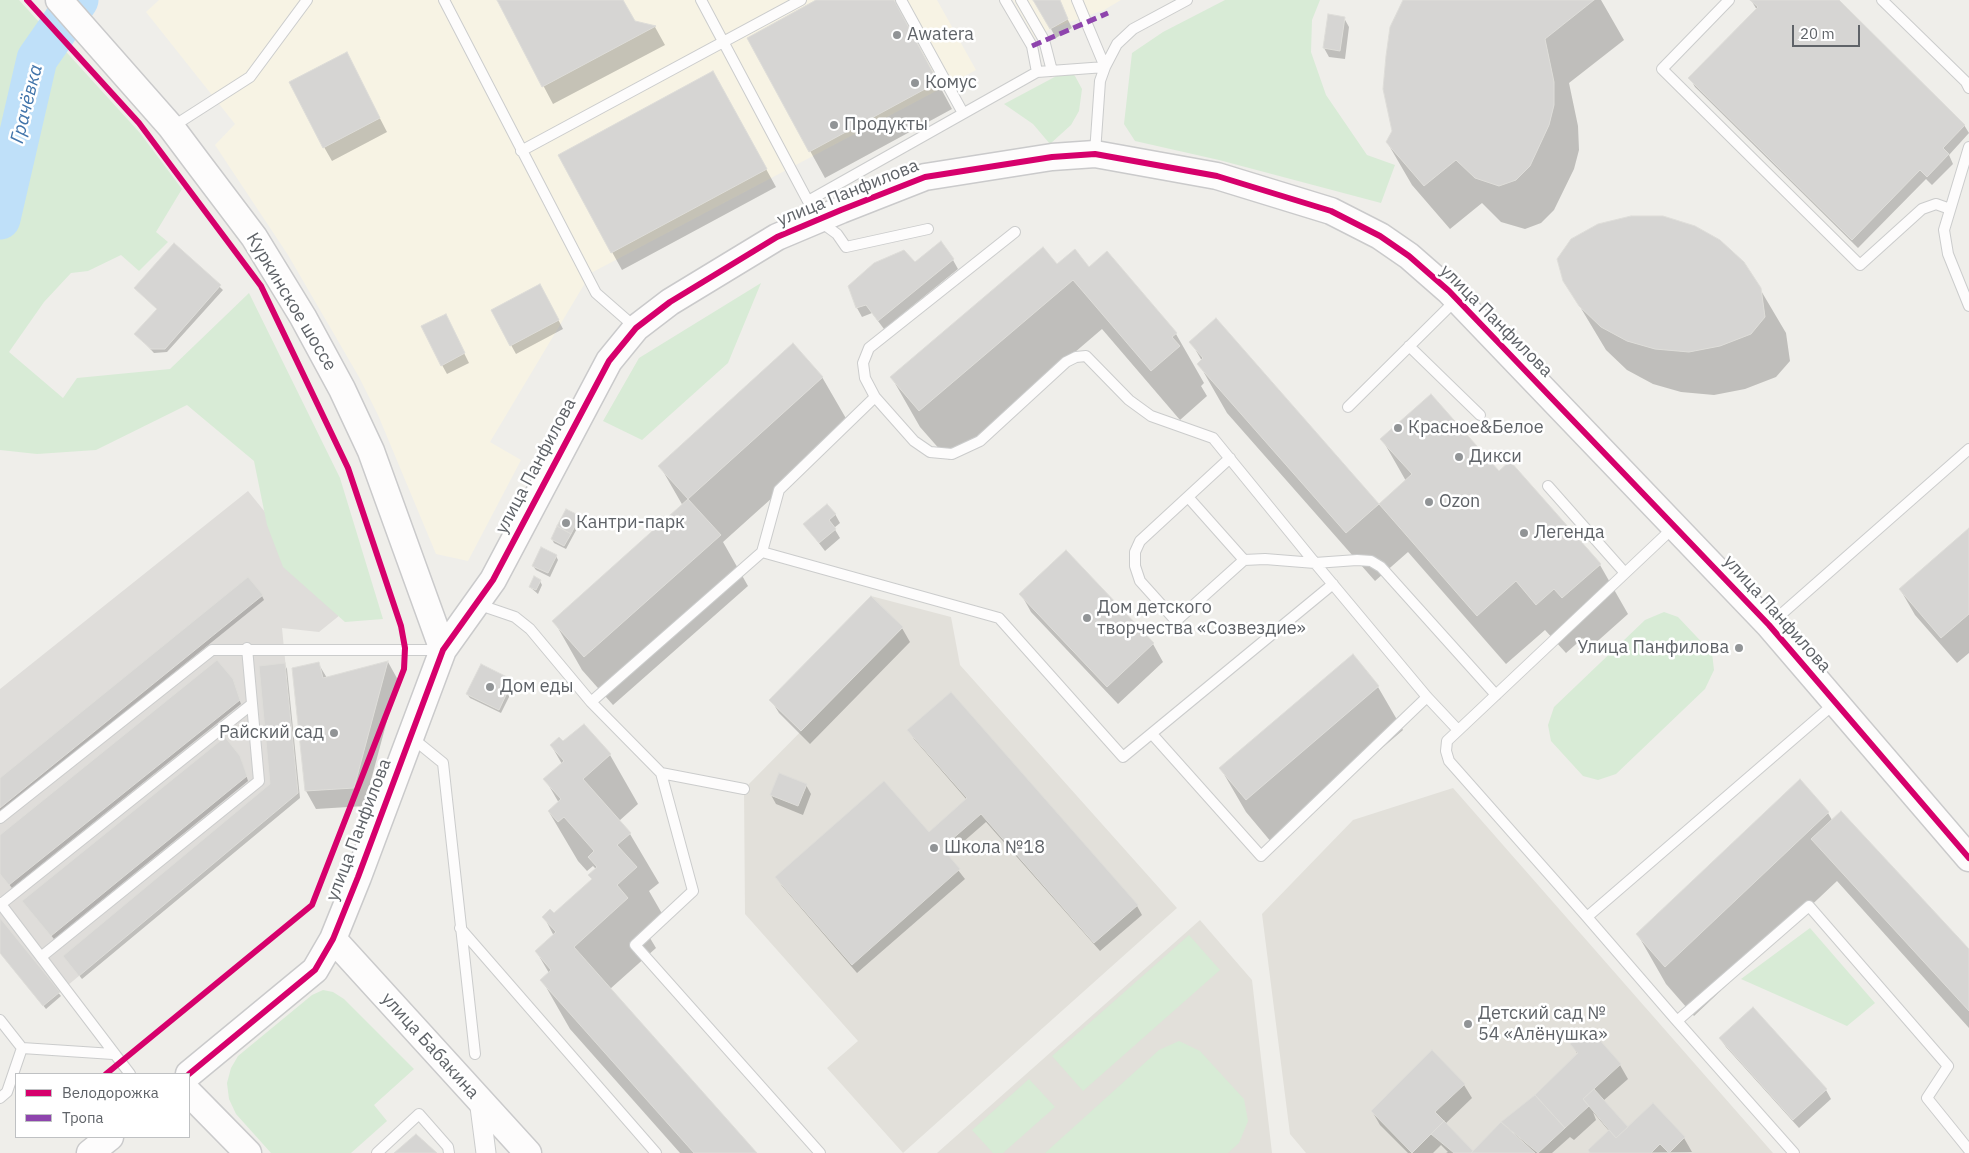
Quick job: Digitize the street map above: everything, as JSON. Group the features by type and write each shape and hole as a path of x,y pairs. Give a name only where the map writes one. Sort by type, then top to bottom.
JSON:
{"street":[{"name":"Куркинское шоссе","path":"59,0 171,127 254,237 303,317 342,389 371,451 443,650"},
{"name":"улица Панфилова","path":"190,1073 315,970 333,939 443,650 493,580 609,361 636,328 670,302 778,237 813,210 925,177 1052,157 1095,154 1217,176 1331,211 1380,236 1409,256 1457,300 1769,625 1969,858"},
{"name":"улица Бабакина","path":"333,939 528,1153"},
{"path":"190,1094 248,1153"},
{"path":"479,1099 486,1153"},
{"path":"90,1153 109,1138"}],"lane":[{"path":"171,127 250,77 306,0"},
{"path":"444,0 596,293 636,328"},
{"path":"701,0 813,210 837,234 846,247 928,230"},
{"path":"521,151 801,0"},
{"path":"901,0 963,113"},
{"path":"1005,0 1032,46 1037,72"},
{"path":"1021,0 1044,40 1052,71"},
{"path":"1077,0 1105,67"},
{"path":"1095,154 1100,81 1117,44 1133,28 1188,0"},
{"path":"1729,0 1662,69 1860,265 1922,209 1936,204 1950,209"},
{"path":"1882,0 1969,88"},
{"path":"813,210 963,113 1037,72 1105,67"},
{"path":"1969,147 1944,230 1948,254 1969,306"},
{"path":"1015,232 869,348 863,363 865,378 876,397 914,441 930,452 952,454 980,441 1066,362 1076,357 1086,356 1129,400 1151,416 1213,438 1427,697 1458,730"},
{"path":"1348,407 1457,300"},
{"path":"1409,346 1480,415"},
{"path":"591,702 762,552 779,490 876,397"},
{"path":"1769,625 1969,449"},
{"path":"1230,458 1140,541 1135,552 1140,581 1176,620 1244,560 1265,559 1315,563 1371,561 1381,567 1496,695"},
{"path":"1548,486 1624,573"},
{"path":"1188,497 1244,560"},
{"path":"1675,526 1458,730 1447,741 1446,751 1449,761 1794,1153"},
{"path":"762,552 999,618 1123,757 1333,584"},
{"path":"476,604 515,617 530,629 591,702 661,773 693,891 635,945 820,1153"},
{"path":"41,957 258,781 247,648"},
{"path":"0,818 212,650 247,648 443,650"},
{"path":"1152,734 1261,856 1427,697"},
{"path":"1587,917 1836,703"},
{"path":"129,1073 0,904 252,704"},
{"path":"410,736 442,763 475,1054"},
{"path":"661,773 744,789"},
{"path":"1676,1021 1810,906 1948,1066 1927,1098 1969,1150"},
{"path":"460,928 656,1153"},
{"path":"0,1020 22,1048 113,1054"},
{"path":"0,1098 7,1092 22,1048"},
{"path":"377,1153 419,1114 448,1147 449,1153"}],"shaded area":[{"path":"159,0 937,0 976,70 591,273 490,442 521,460 468,561 436,554 378,415 359,377 288,255 215,145 235,124 146,12"},
{"path":"1013,0 1121,0 1104,10 1050,29 1035,38"},
{"path":"248,491 345,611 319,632 282,628 298,793 43,1006 0,953 0,689"},
{"name":"Школа №18","path":"871,596 951,617 960,665 1177,908 903,1153 827,1068 858,1041 745,914 744,789 903,628"},
{"name":"Детский сад № 54 «Алёнушка»","path":"1453,788 1773,1153 1306,1153 1290,1134 1262,914 1353,820"},
{"path":"1200,920 1252,980 1272,1153 937,1153"}],"green space":[{"path":"0,0 19,0 140,133 182,189 156,232 168,242 139,271 121,255 88,271 71,273 44,302 9,352 63,398 77,378 170,369 249,293 340,478 383,619 345,622 283,567 267,525 254,461 187,405 96,450 37,454 0,450"},
{"path":"1225,0 1320,0 1312,20 1311,52 1326,95 1367,155 1395,165 1381,203 1219,160 1135,141 1124,124 1132,53 1163,32"},
{"path":"1070,71 1082,89 1079,111 1071,125 1050,144 1033,124 1004,104 1064,72"},
{"path":"761,283 728,363 642,440 603,421 639,358"},
{"path":"1664,612 1678,617 1712,653 1714,670 1705,689 1616,774 1598,780 1583,776 1551,741 1548,725 1554,707 1645,620"},
{"path":"1810,928 1875,1003 1847,1026 1741,979"},
{"path":"1189,935 1220,970 1083,1091 1052,1056"},
{"path":"323,990 333,992 344,999 414,1069 374,1105 387,1121 351,1153 271,1153 236,1114 229,1099 227,1083 231,1068 238,1056 312,995"},
{"path":"1179,1041 1200,1051 1244,1099 1248,1121 1239,1143 1228,1153 1045,1153 1159,1050"},
{"path":"1029,1079 1055,1107 1003,1153 993,1153 972,1130"}],"building":[{"path":"497,0 623,0 635,21 656,26 542,87"},
{"path":"816,0 894,0 938,82 809,152 747,38"},
{"path":"1033,0 1060,0 1068,19 1050,29"},
{"path":"1403,0 1594,0 1545,39 1554,82 1554,105 1549,125 1530,166 1516,180 1499,186 1475,178 1456,160 1424,186 1386,142 1392,131 1383,89 1386,56 1390,27"},
{"path":"1750,0 1839,0 1965,125 1943,148 1949,154 1927,177 1920,170 1852,240 1688,78 1758,7"},
{"path":"1328,14 1345,17 1340,51 1323,48"},
{"path":"347,52 380,118 323,148 289,82"},
{"path":"713,71 767,169 611,253 558,155"},
{"path":"1631,216 1663,216 1695,226 1720,240 1744,262 1761,288 1765,317 1751,334 1720,346 1689,352 1655,349 1627,341 1601,327 1579,306 1563,281 1557,259 1571,239 1598,224"},
{"path":"941,241 954,259 878,321 866,305 856,308 848,286 874,263 904,250 915,262"},
{"path":"174,243 221,285 165,349 151,349 134,334 157,309 134,288"},
{"path":"1043,247 1057,264 1075,249 1089,267 1107,251 1177,333 1172,337 1180,346 1151,371 1073,280 919,411 890,377"},
{"path":"540,284 559,320 510,346 491,310"},
{"path":"446,314 465,353 441,366 421,326"},
{"path":"1216,318 1379,504 1346,533 1197,364 1203,358 1189,342"},
{"path":"793,343 823,377 688,499 658,466"},
{"path":"1431,394 1499,471 1510,461 1601,564 1562,598 1554,589 1536,605 1516,581 1477,616 1379,504 1412,474 1380,439"},
{"path":"688,499 721,535 584,657 552,621"},
{"path":"827,504 836,514 829,520 836,529 819,543 803,524"},
{"path":"566,509 580,516 571,534 557,526"},
{"path":"557,526 571,534 564,546 551,539"},
{"path":"1969,528 1969,614 1941,638 1899,589"},
{"path":"541,547 557,555 548,573 532,566"},
{"name":"Дом детского творчества «Созвездие»","path":"1066,550 1154,643 1107,687 1019,594"},
{"path":"534,576 541,580 536,590 529,587"},
{"path":"248,577 263,595 0,808 0,778"},
{"path":"871,596 903,627 801,731 769,700"},
{"path":"1353,654 1379,686 1246,800 1219,768"},
{"path":"217,660 233,679 240,700 9,885 0,874 0,835"},
{"name":"Райский сад","path":"388,661 354,788 305,791 292,668 319,662 323,678"},
{"path":"285,663 298,793 79,976 63,956 270,784 259,666"},
{"name":"Дом еды","path":"481,664 513,680 499,710 466,694"},
{"path":"951,692 1138,905 1094,943 981,814 942,848 960,869 852,965 775,877 884,781 929,832 967,798 907,730"},
{"path":"584,724 611,754 583,779 631,833 617,845 637,867 617,885 628,898 574,947 757,1153 694,1153 540,980 551,970 535,951 556,932 542,917 550,909 554,913 592,879 588,875 597,867 588,857 594,851 564,817 558,822 548,811 561,799 543,779 564,761 550,745 559,737 563,741"},
{"path":"225,737 240,756 247,776 51,936 22,901"},
{"path":"779,773 807,784 798,806 770,795"},
{"path":"1800,779 1829,812 1665,967 1636,934"},
{"path":"1841,811 1969,949 1969,1011 1811,839"},
{"path":"0,918 60,992 43,1006 0,953"},
{"path":"1753,1007 1827,1089 1793,1120 1719,1038"},
{"path":"1589,1028 1621,1064 1583,1099 1589,1106 1565,1128 1535,1095 1578,1053 1570,1044"},
{"path":"1432,1050 1465,1084 1435,1112 1444,1121 1412,1153 1371,1111"},
{"path":"1594,1089 1628,1127 1616,1138 1583,1099"},
{"path":"1535,1095 1565,1128 1538,1153 1501,1122"},
{"path":"1653,1103 1685,1137 1669,1153 1660,1144 1651,1153 1590,1153 1588,1150 1609,1130 1616,1138"},
{"path":"1444,1121 1473,1151 1471,1153 1454,1153 1431,1134"},
{"path":"1501,1122 1535,1153 1471,1153"},
{"path":"416,1134 437,1153 394,1153"}],"waterway":[{"name":"Грачёвка","path":"0,219 37,59 78,0"}],"marked path":[{"path":"1032,46 1108,13"}],"cycle path":[{"path":"27,0 139,123 261,286 348,468 401,626 405,648 404,669 312,905 107,1073"},
{"path":"190,1073 315,970 333,939 358,877 443,650 493,580 609,361 636,328 670,302 777,237 841,210 925,177 1052,157 1095,154 1217,176 1331,211 1380,236 1409,256 1449,291 1769,625 1969,858"}],"place":[{"name":"Awatera","path":"897,35"},
{"name":"Комус","path":"915,83"},
{"name":"Продукты","path":"834,125"},
{"name":"Красное&Белое","path":"1398,428"},
{"name":"Дикси","path":"1459,457"},
{"name":"Ozon","path":"1429,502"},
{"name":"Кантри-парк","path":"566,523"},
{"name":"Легенда","path":"1524,533"},
{"name":"Дом детского творчества «Созвездие»","path":"1087,618"},
{"name":"Улица Панфилова","path":"1739,648"},
{"name":"Дом еды","path":"490,687"},
{"name":"Райский сад","path":"334,733"},
{"name":"Школа №18","path":"934,848"},
{"name":"Детский сад № 54 «Алёнушка»","path":"1468,1024"}]}
